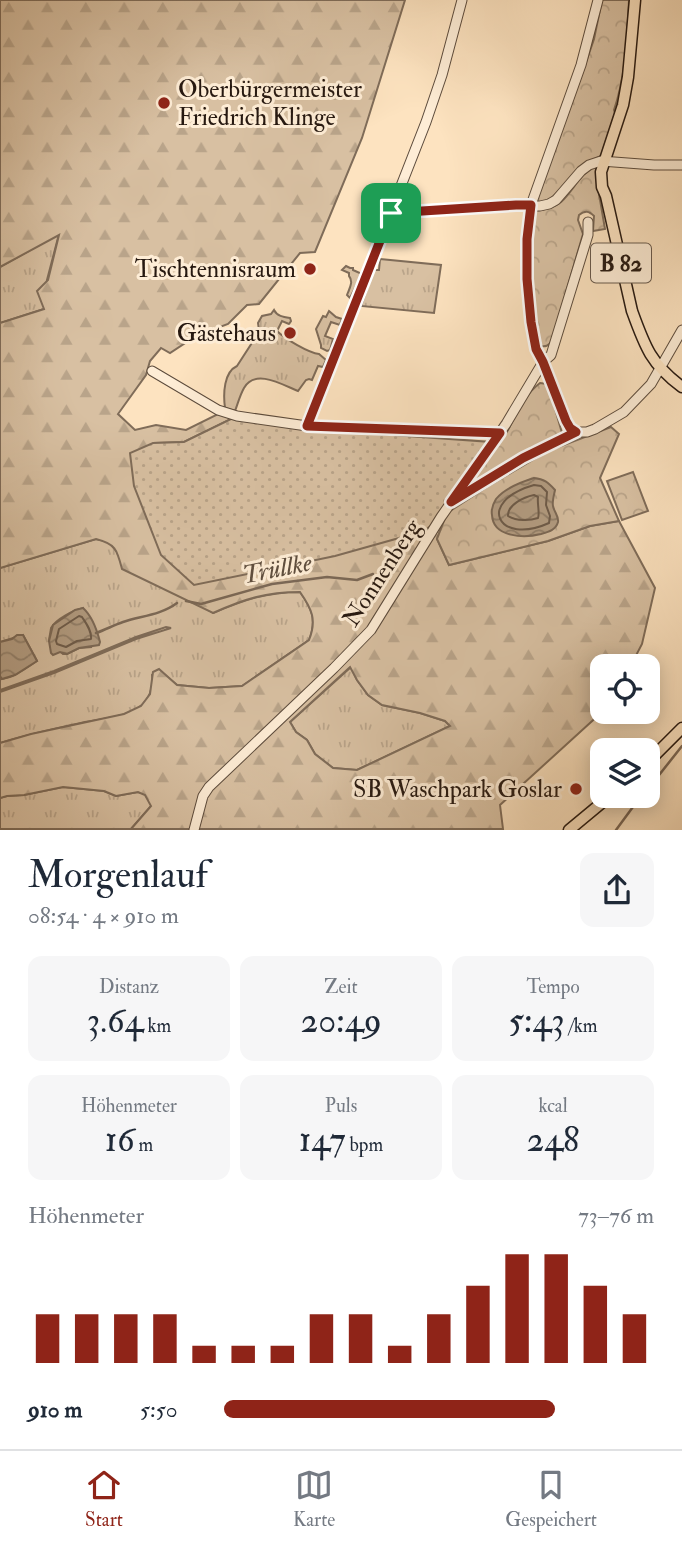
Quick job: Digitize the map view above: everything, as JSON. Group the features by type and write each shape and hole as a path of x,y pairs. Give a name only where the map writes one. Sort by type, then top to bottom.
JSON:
{"main road":[{"name":"B 82","path":"635,0 628,77 623,105 601,172 602,187 632,311 647,349 660,369 682,387"},
{"path":"660,750 682,728"},
{"path":"569,830 596,808"}],"street":[{"path":"307,426 435,98 462,0"},
{"path":"576,432 566,421 536,349 527,279 527,239 531,205 581,65 598,0"},
{"path":"391,213 549,204 556,200 581,171 601,160 682,165"},
{"path":"451,502 500,433 543,362 551,355 588,235 587,222"},
{"name":"Nonnenberg","path":"194,830 203,796 209,787 372,630 451,502 523,458 576,432 596,429 624,412 651,384 682,330"},
{"path":"152,372 223,413 237,416 307,426 500,433"}],"green space":[{"path":"0,0 405,0 362,138 315,252 300,253 259,304 247,305 228,324 196,336 170,353 161,348 150,361 146,375 118,414 135,430 156,425 186,430 220,413 233,418 184,442 153,443 447,513 437,539 449,565 548,541 590,526 619,521 655,588 642,644 637,654 590,654 590,723 500,805 503,829 131,829 151,806 145,795 138,792 116,796 104,791 63,787 0,798 0,743 124,714 141,706 150,694 153,672 159,669 177,685 209,688 242,686 309,640 313,621 308,604 300,592 255,597 213,613 122,569 115,549 96,539 0,568 0,323 44,309 37,291 48,280 59,235 0,267","holes":["350,667 368,695 382,705 420,713 445,721 450,726 357,770 333,768 315,754 307,740 296,732 290,722"]},
{"path":"602,0 629,0 625,56 615,113 601,156 592,160 547,202 538,202 535,200 594,39"},
{"path":"597,165 605,229 593,231 594,216 587,212 579,215 583,234 552,341 547,346 540,346 537,342 529,273 534,211 558,204 586,172"},
{"path":"59,234 47,280 44,309 0,323 0,267"},
{"path":"380,259 441,265 434,313 361,306 374,270 379,270"},
{"path":"346,266 362,274 350,298 347,295 351,283 349,273 342,270"},
{"path":"274,310 291,321 289,324 282,321 277,331 297,345 319,354 326,360 323,367 318,366 312,380 306,380 298,391 270,380 255,379 244,388 235,411 225,408 224,390 229,373 237,366 257,335 262,316 271,314"},
{"path":"329,311 342,319 340,325 331,322 325,336 333,339 330,350 327,351 321,348 316,329"},
{"path":"540,383 547,384 549,388 562,433 528,450 475,484 471,480 504,437 525,399"},
{"path":"233,418 294,428 491,442 447,513 424,531 335,556 194,585 161,555 134,486 130,453 153,443 184,442"},
{"path":"611,427 619,434 600,478 619,521 590,526 548,541 449,565 437,539 447,513 548,451"},
{"path":"633,472 648,511 622,520 607,481"},
{"path":"96,539 109,542 118,553 213,613 255,598 276,593 300,592 308,604 313,626 309,640 242,686 209,688 177,685 159,670 152,675 148,698 132,711 0,743 0,692 171,628 166,627 136,637 0,690 0,676 2,679 11,676 37,661 23,635 0,642 0,568","holes":["83,608 91,647 63,654 49,641 51,628 66,615"]},
{"path":"351,667 368,695 382,705 420,713 445,721 450,726 357,770 333,768 315,754 307,740 296,732 290,722"},
{"path":"63,787 104,791 116,796 138,792 145,794 152,805 131,829 0,829 0,798"}],"water":[{"path":"534,478 546,481 555,490 553,504 558,518 557,525 554,529 534,535 519,536 504,532 494,523 492,511 495,501 508,489"},
{"path":"83,608 94,624 99,645 53,655 49,641 53,625 75,610"},
{"path":"23,635 37,661 15,675 2,679 0,642"}],"waterway":[{"name":"Trüllke","path":"186,601 201,604 272,584 327,577 357,580 373,574"},
{"name":"Trüllke","path":"96,633 123,622 158,613 177,603"},
{"path":"660,774 682,746"},
{"path":"616,830 632,808"}],"place":[{"name":"Oberbürgermeister Friedrich Klinge","path":"164,103"},
{"name":"Tischtennisraum","path":"310,269"},
{"name":"Gästehaus","path":"290,333"},
{"name":"SB Waschpark Goslar","path":"576,789"}],"route":[{"path":"531,205 527,239 527,279 536,349 566,421 576,432 523,458 451,502 500,433 307,426 391,213 531,205"}]}
